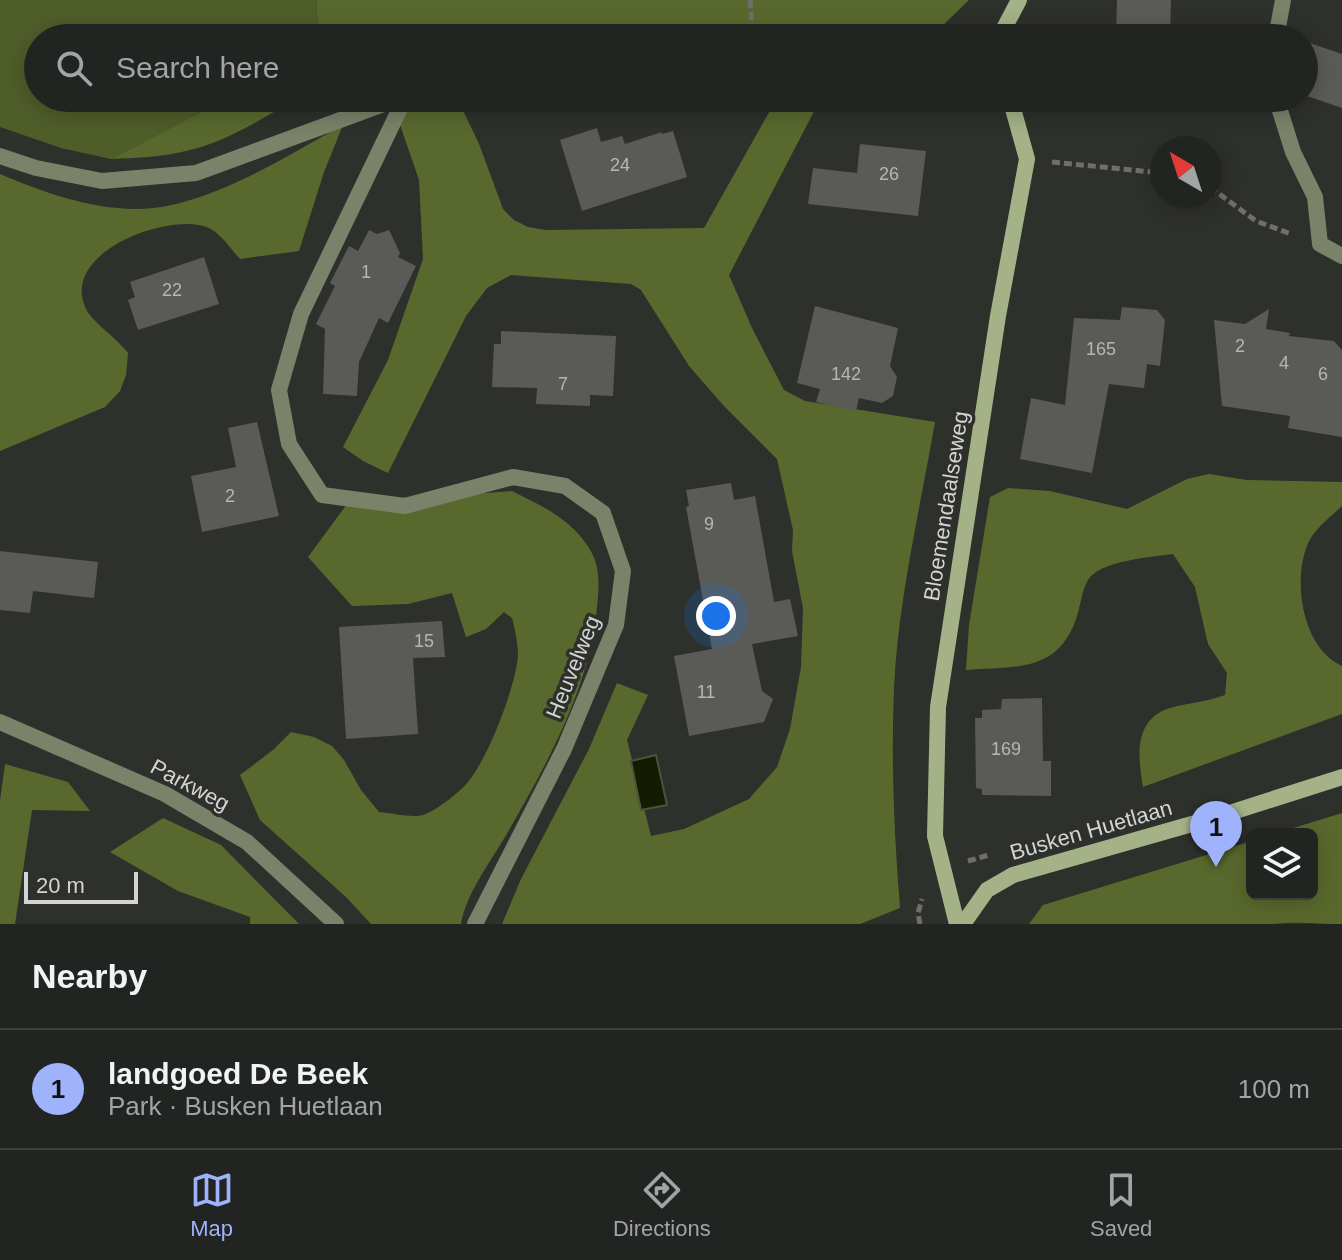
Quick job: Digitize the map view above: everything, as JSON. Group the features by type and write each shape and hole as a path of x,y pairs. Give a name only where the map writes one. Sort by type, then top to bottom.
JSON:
{"street":[{"path":"1006,24 1019,0"},
{"path":"1279,24 1283,0"},
{"path":"0,156 36,168 102,181 196,173 364,112"},
{"name":"Heuvelweg","path":"395,112 301,314 279,390 289,444 322,495 405,506 513,477 565,486 603,513 623,571 616,625 564,749 475,924"},
{"name":"Bloemendaalseweg","path":"957,924 935,836 938,707 998,316 1027,159 1014,112"},
{"path":"1280,112 1293,152 1315,197 1320,244 1342,256"},
{"name":"Parkweg","path":"0,722 165,794 247,842 336,924"},
{"name":"Busken Huetlaan","path":"963,924 987,890 1013,875 1220,816 1342,777"}],"path":[{"path":"750,0 752,24"},
{"path":"1027,159 1150,172"},
{"path":"1222,196 1256,221 1320,244"}],"green space":[{"path":"0,0 316,0 318,24 24,24 24,112 201,112 111,159 61,148 0,127"},
{"path":"316,0 969,0 944,24 318,24"},
{"path":"201,112 274,112 244,129 201,147 158,156 111,159"},
{"path":"464,112 503,209 514,220 528,227 546,230 704,228 769,112 814,112 729,275 784,390 805,401 935,422 896,655 893,771 900,908 860,924 502,924 521,879 589,749 617,683 648,695 627,740 651,836 684,829 749,799 777,767 790,729 801,667 803,608 792,551 793,530 777,459 689,366 641,290 631,284 511,275 487,288 466,316 388,473 343,447 388,360 423,259 419,180 396,113"},
{"path":"343,125 324,172 299,251 240,259 209,228 192,224 147,231 103,253 88,269 82,288 89,314 128,353 126,375 120,391 105,407 0,451 0,174 62,197 106,207 128,209 172,205 239,181"},
{"path":"1209,474 1247,480 1342,482 1342,506 1323,523 1308,543 1303,558 1301,594 1309,629 1318,645 1328,657 1342,666 1342,714 1143,787 1141,741 1149,721 1170,708 1225,695 1227,673 1208,644 1195,587 1173,554 1108,566 1088,580 1069,635 1047,657 1018,666 966,670 969,625 990,497 1008,488 1050,491 1127,509 1187,479"},
{"path":"512,491 565,521 593,555 598,577 597,607 585,668 550,755 473,890 461,924 371,924 346,897 260,820 240,775 291,732 314,737 332,746 379,812 413,816 428,813 465,786 484,756 512,685 518,655 516,636 512,618 504,612 486,629 466,637 452,593 408,604 352,606 308,557 347,504"},
{"path":"5,764 68,782 90,811 32,810 15,924 0,924 0,801"},
{"path":"1342,813 1342,924 1029,924 1043,905 1246,843 1246,900 1318,900 1318,828 1293,828"},
{"path":"163,818 221,845 299,924 250,924 250,917 178,891 110,852"}],"shaded area":[{"path":"656,755 667,805 641,810 631,761"}],"building":[{"path":"1117,0 1171,0 1170,24 1116,24"},
{"path":"1318,46 1342,54 1342,108 1318,100"},
{"path":"597,128 601,142 622,136 625,144 673,131 687,177 582,211 560,140"},
{"path":"860,144 926,151 918,216 808,204 813,168 857,173"},
{"path":"369,230 377,234 389,230 400,253 398,257 416,266 388,323 379,318 359,362 357,396 323,394 325,329 316,324 335,286 330,283 349,246 358,251"},
{"path":"204,257 219,304 138,330 128,300 135,297 130,282"},
{"path":"815,306 898,328 890,366 897,377 893,396 882,403 859,398 856,411 816,402 820,389 797,383"},
{"path":"1122,307 1157,310 1165,320 1160,366 1147,364 1144,388 1109,384 1092,473 1020,459 1031,398 1065,405 1074,318 1120,320"},
{"path":"1269,309 1266,329 1290,333 1289,336 1334,341 1342,350 1342,437 1288,428 1290,416 1222,406 1214,320 1245,324"},
{"path":"501,331 616,336 613,396 590,395 590,406 536,404 537,388 492,387 494,344 501,344"},
{"path":"257,422 279,516 202,532 191,476 236,467 228,428"},
{"path":"731,483 734,500 755,496 774,602 790,599 798,636 752,644 762,691 773,699 764,722 689,736 674,656 712,649 686,507 689,506 686,490"},
{"path":"0,551 98,562 94,598 33,591 30,613 0,610"},
{"path":"442,621 445,657 413,658 418,734 346,739 339,627"},
{"path":"1042,698 1043,761 1051,761 1051,796 982,795 982,789 976,788 975,718 982,718 982,710 1001,709 1002,699"}],"place":[{"name":"landgoed De Beek","path":"1216,867"}]}
